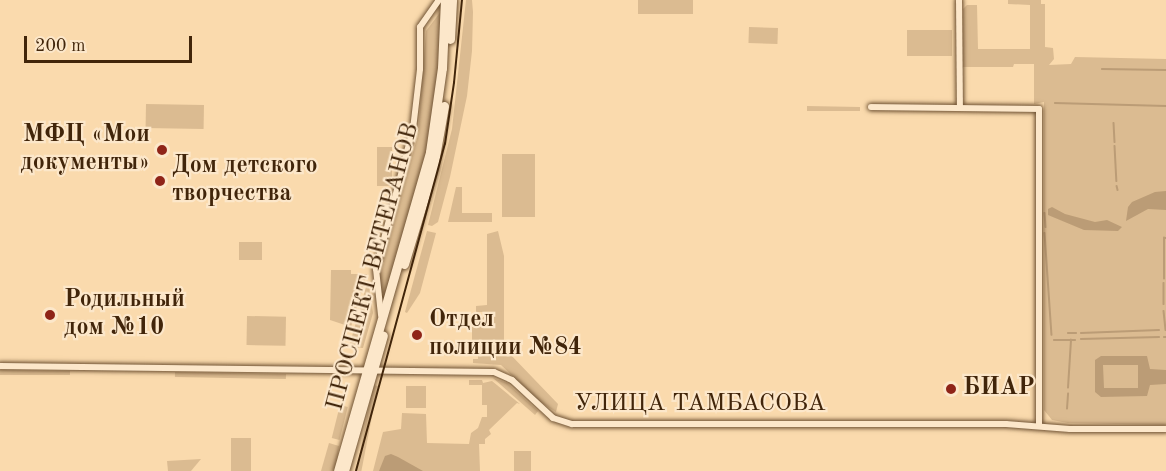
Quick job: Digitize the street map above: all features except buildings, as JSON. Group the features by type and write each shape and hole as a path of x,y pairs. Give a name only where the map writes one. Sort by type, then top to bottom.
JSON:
{"main road":[{"name":"ПРОСПЕКТ ВЕТЕРАНОВ","path":"344,471 371,369 381,319 430,152 441,77 444,0"},
{"name":"ПРОСПЕКТ ВЕТЕРАНОВ","path":"338,471 436,154 445,96 452,0"}],"street":[{"path":"381,319 376,269 412,129 420,69 420,27 439,0"},
{"path":"959,0 960,107"},
{"path":"871,107 1039,109 1039,425"},
{"name":"УЛИЦА ТАМБАСОВА","path":"0,366 371,369 500,373 553,418 572,424 1039,425 1070,429 1166,429"}],"shaded area":[{"path":"466,0 472,0 473,12 467,96 438,222 432,226 428,225 452,129"},
{"path":"638,0 693,0 693,14 638,14"},
{"path":"1008,0 1041,0 1041,4 1045,4 1045,47 1053,48 1054,59 1049,65 1071,64 1075,57 1166,59 1166,425 1068,423 1052,420 1044,410 1044,102 1034,104 1034,64 1014,64 1013,67 962,67 963,9 967,5 977,5 978,49 1030,49 1030,5 1008,4"},
{"path":"442,10 436,98 425,161 385,294 380,292 380,268 418,135 426,31"},
{"path":"749,27 778,28 777,44 748,43"},
{"path":"907,30 952,30 952,56 907,56"},
{"path":"146,104 204,105 204,129 146,128"},
{"path":"807,106 860,107 860,111 807,111"},
{"path":"377,147 392,147 392,186 377,186"},
{"path":"502,154 535,154 535,217 502,217"},
{"path":"456,187 462,187 462,213 492,213 492,222 448,222"},
{"path":"1166,191 1166,210 1148,209 1126,221 1128,207 1132,202 1155,192"},
{"path":"1052,207 1065,214 1095,222 1107,220 1122,227 1118,231 1084,230 1048,215 1048,209"},
{"path":"427,231 436,233 420,293 407,313 405,312"},
{"path":"498,231 504,256 504,342 511,348 509,353 558,404 556,412 539,401 501,365 473,363 473,359 478,359 478,345 472,344 472,318 483,318 483,312 476,312 476,306 487,305 487,234"},
{"path":"239,242 262,242 262,260 239,260"},
{"path":"331,270 351,270 351,274 367,274 351,327 330,320"},
{"path":"368,280 373,313 363,348 349,347"},
{"path":"247,316 286,317 285,346 246,345"},
{"path":"1101,356 1147,356 1150,369 1166,370 1166,384 1150,385 1147,396 1101,397 1095,392 1095,360","holes":["1103,365 1138,365 1138,388 1104,388"]},
{"path":"0,370 70,371 70,375 0,375"},
{"path":"175,372 286,374 286,379 175,377"},
{"path":"493,378 507,383 538,411 535,415"},
{"path":"469,380 482,380 483,383 492,381 520,404 517,403 489,430 491,434 485,439 485,444 479,444 480,471 373,471 383,432 401,429 402,413 426,414 427,443 469,444 471,433 478,428 482,417 487,417 487,405 482,405 482,385 469,385"},
{"path":"373,385 378,386 361,471 356,471"},
{"path":"406,386 426,386 426,408 406,408"},
{"path":"340,405 348,407 340,440 332,438"},
{"path":"231,438 251,438 251,471 231,471"},
{"path":"329,443 339,446 336,471 321,471"},
{"path":"514,451 531,451 531,471 514,471"},
{"path":"391,454 423,471 379,471 385,456"},
{"path":"201,459 191,471 168,471 167,461"}],"waterway":[{"path":"1102,69 1166,70"},
{"path":"1055,103 1166,106"},
{"path":"1114,123 1115,142"},
{"path":"1115,146 1117,181"},
{"path":"1117,186 1118,190"},
{"path":"1045,213 1046,227"},
{"path":"1045,233 1052,335"},
{"path":"1164,279 1164,238 1166,238"},
{"path":"1164,283 1164,304"},
{"path":"1164,311 1166,330"},
{"path":"1081,333 1159,330"},
{"path":"1068,333 1076,333"},
{"path":"1081,339 1159,337"},
{"path":"1054,340 1075,340"},
{"path":"1068,388 1071,340"},
{"path":"1067,409 1068,394"}],"tram line":[{"path":"356,471 445,144 462,0"}],"place":[{"name":"МФЦ «Мои документы»","path":"162,150"},
{"name":"Дом детского творчества","path":"160,181"},
{"name":"Родильный дом №10","path":"50,315"},
{"name":"Отдел полиции №84","path":"417,335"},
{"name":"БИАР","path":"951,389"}]}
